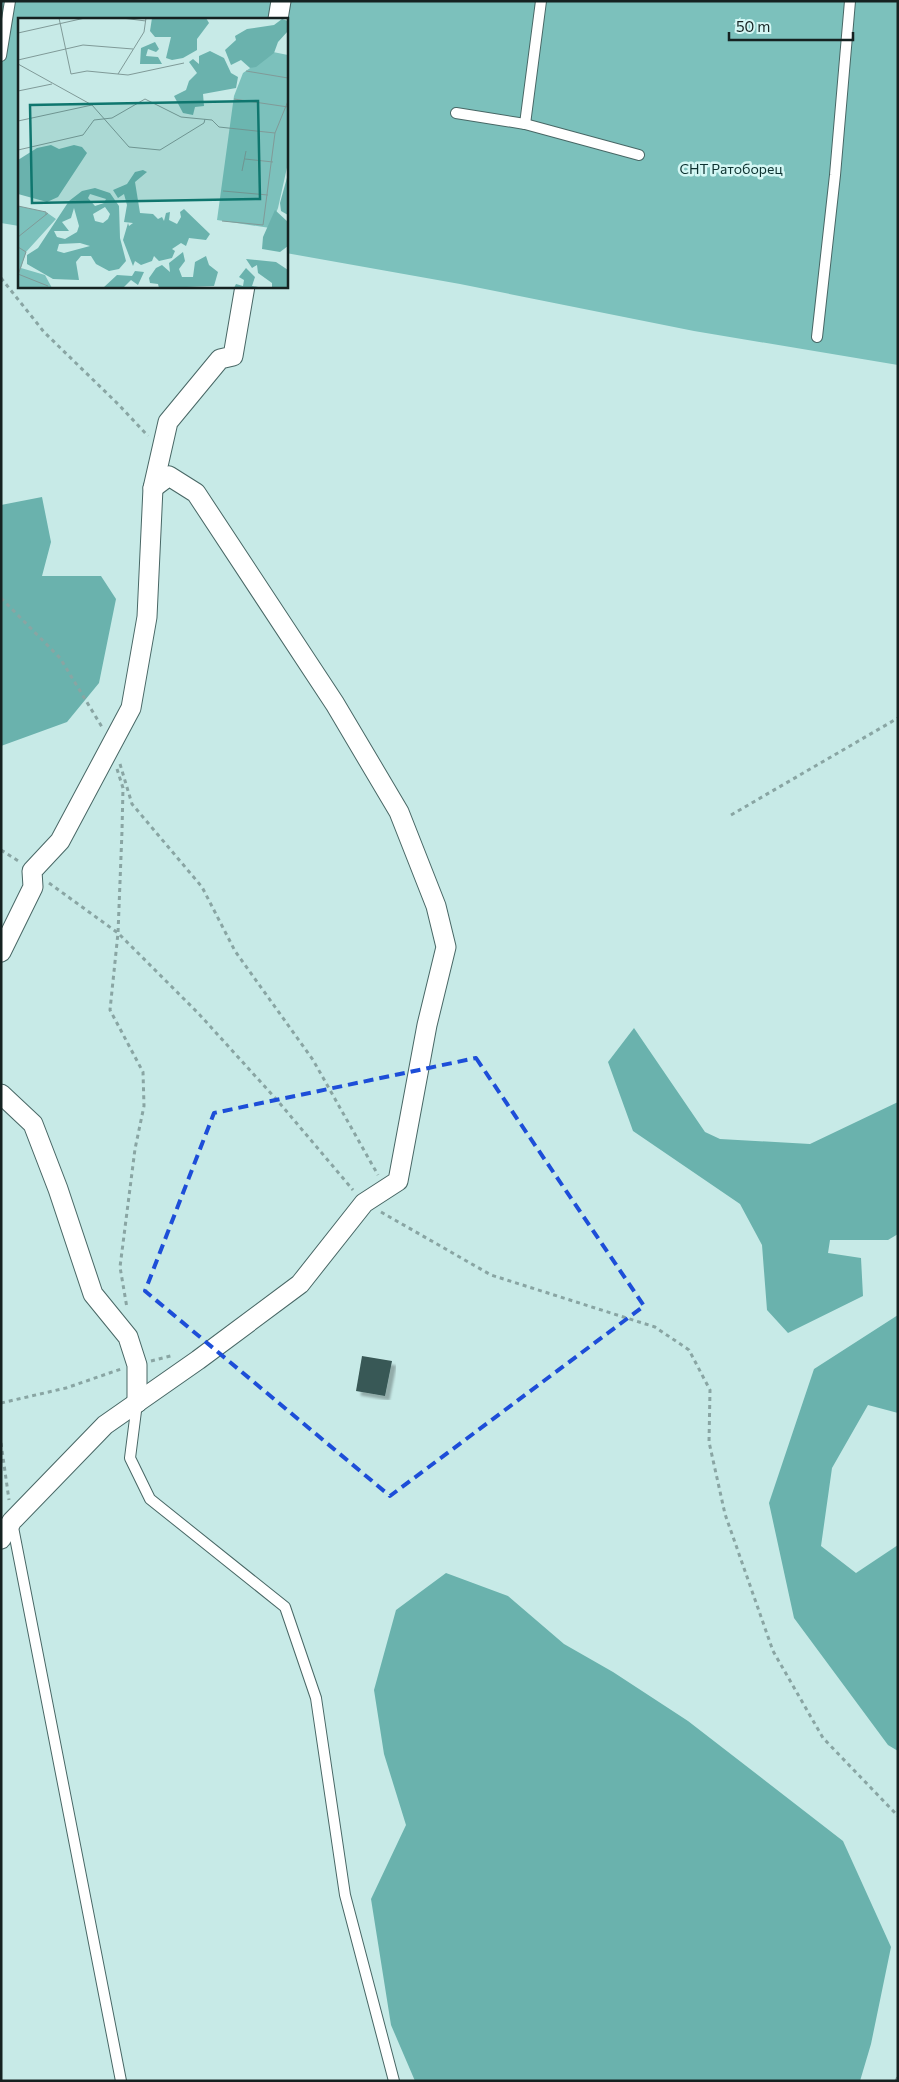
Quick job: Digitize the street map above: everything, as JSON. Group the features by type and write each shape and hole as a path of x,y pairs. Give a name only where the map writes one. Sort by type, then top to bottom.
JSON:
{"street":[{"path":"278,18 281,1"},
{"path":"1,952 33,887 32,871 60,841 130,708 147,617 152,488 168,422 220,359 233,356 245,288"},
{"path":"1,1539 12,1520 105,1425 300,1284 364,1203 398,1180 427,1025 446,947 436,906 399,812 335,704 217,522 196,493 169,476 152,488"},
{"path":"1,1094 33,1124 58,1189 93,1294 128,1337 138,1365 137,1403"}],"lane":[{"path":"1,56 10,1"},
{"path":"525,124 541,1"},
{"path":"817,337 835,175 850,1"},
{"path":"456,113 525,124 639,155"},
{"path":"137,1403 130,1458 150,1499 285,1607 316,1698 345,1895 394,2081"},
{"path":"12,1520 120,2081"}],"path":[{"path":"1,278 44,332 119,405 150,439"},
{"path":"1,598 60,658 111,745 132,804 202,887 235,951 313,1060 386,1189"},
{"path":"731,815 898,718"},
{"path":"111,745 123,788 118,933 110,1010 143,1072 144,1106 135,1149 120,1267 128,1310"},
{"path":"1,850 118,933 212,1028 277,1100 364,1203 405,1224 491,1275 655,1327 690,1350 710,1390 709,1442 724,1514 773,1652 823,1738 898,1816"},
{"path":"1,1403 66,1388 182,1352"},
{"path":"1,1444 12,1520"},
{"path":"896,2081 898,2077"}],"highlighted area":[{"path":"476,1058 644,1306 390,1496 145,1291 214,1113"}],"green space":[{"name":"СНТ Ратоборец","path":"1,1 898,1 898,365 694,331 460,284 288,253 288,18 18,18 18,226 1,223"}],"shaded area":[{"path":"42,497 51,542 42,576 101,576 116,599 99,683 67,722 1,746 1,505"},
{"path":"634,1028 705,1132 720,1139 810,1144 898,1102 898,1234 888,1240 830,1240 828,1253 861,1258 863,1296 788,1333 767,1310 762,1245 740,1204 633,1131 608,1062"},
{"path":"898,1315 898,1413 868,1405 832,1468 821,1546 856,1573 898,1545 898,1751 888,1745 794,1618 769,1503 814,1369"},
{"path":"446,1573 508,1596 564,1644 613,1672 688,1721 843,1841 891,1947 871,2044 860,2081 415,2081 391,2025 371,1899 406,1825 384,1754 374,1690 396,1610"}],"building":[{"path":"362,1356 392,1361 385,1396 356,1391"}]}
